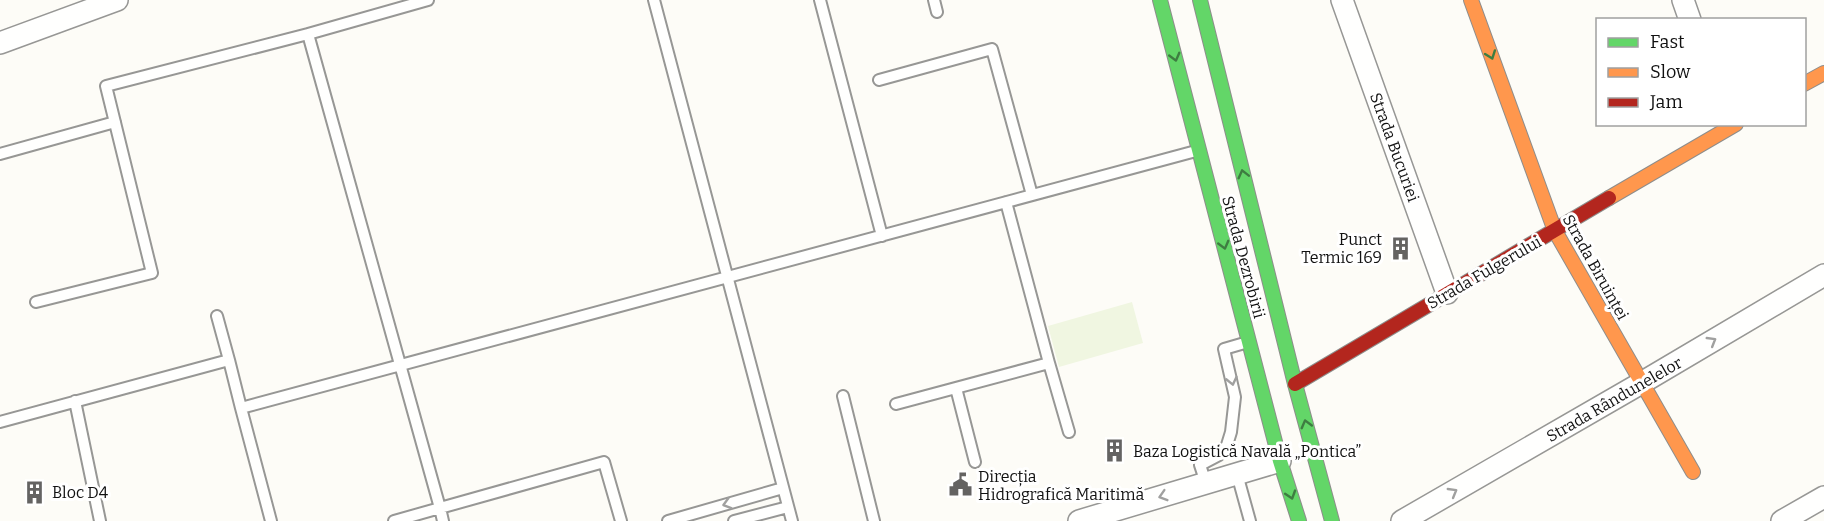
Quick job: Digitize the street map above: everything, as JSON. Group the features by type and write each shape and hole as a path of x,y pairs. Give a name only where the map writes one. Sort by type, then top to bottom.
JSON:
{"main road":[{"name":"Strada Dezrobirii","path":"1160,0 1280,461 1299,521"},
{"name":"Strada Dezrobirii","path":"1200,0 1295,384 1332,521"},
{"name":"Strada Biruinței","path":"1471,0 1555,231 1693,472"},
{"path":"1806,83 1824,73"},
{"name":"Strada Fulgerului","path":"1295,384 1730,126"}],"street":[{"path":"0,43 117,0"},
{"name":"Strada Bucuriei","path":"1342,0 1447,293"},
{"path":"1683,0 1688,18"},
{"name":"Strada Rândunelelor","path":"1402,521 1824,275"},
{"path":"1079,521 1280,461"},
{"path":"1782,521 1824,496"}],"lane":[{"path":"36,302 152,273 106,86 308,34 428,0"},
{"path":"654,0 792,521"},
{"path":"820,0 882,236"},
{"path":"934,0 937,12"},
{"path":"308,34 443,521"},
{"path":"879,80 992,49 1032,195"},
{"path":"0,154 115,122"},
{"path":"241,408 1199,150"},
{"path":"1006,202 1069,432"},
{"path":"217,316 272,521"},
{"path":"1206,483 1200,465 1219,455 1227,445 1232,432 1235,397 1224,349 1249,342"},
{"path":"0,422 229,360"},
{"path":"896,404 1049,363"},
{"path":"956,388 975,462"},
{"path":"843,396 874,521"},
{"path":"75,401 100,521"},
{"path":"394,521 604,462 621,521"},
{"path":"1237,474 1250,521"},
{"path":"668,521 783,488"},
{"path":"734,521 788,507"}],"green space":[{"path":"1132,302 1143,343 1059,367 1048,326"}],"traffic: fast":[{"path":"1160,0 1280,461 1299,521"},
{"path":"1200,0 1295,384 1332,521"}],"traffic: slow":[{"path":"1471,0 1555,231 1693,472"},
{"path":"1806,83 1824,73"},
{"path":"1609,198 1733,126"}],"traffic: jam":[{"path":"1295,384 1609,198"}],"place":[{"name":"Punct Termic 169","path":"1400,248"},
{"name":"Baza Logistică Navală „Pontica”","path":"1115,451"},
{"name":"Direcția Hidrografică Maritimă","path":"960,485"},
{"name":"Bloc D4","path":"34,492"}]}
